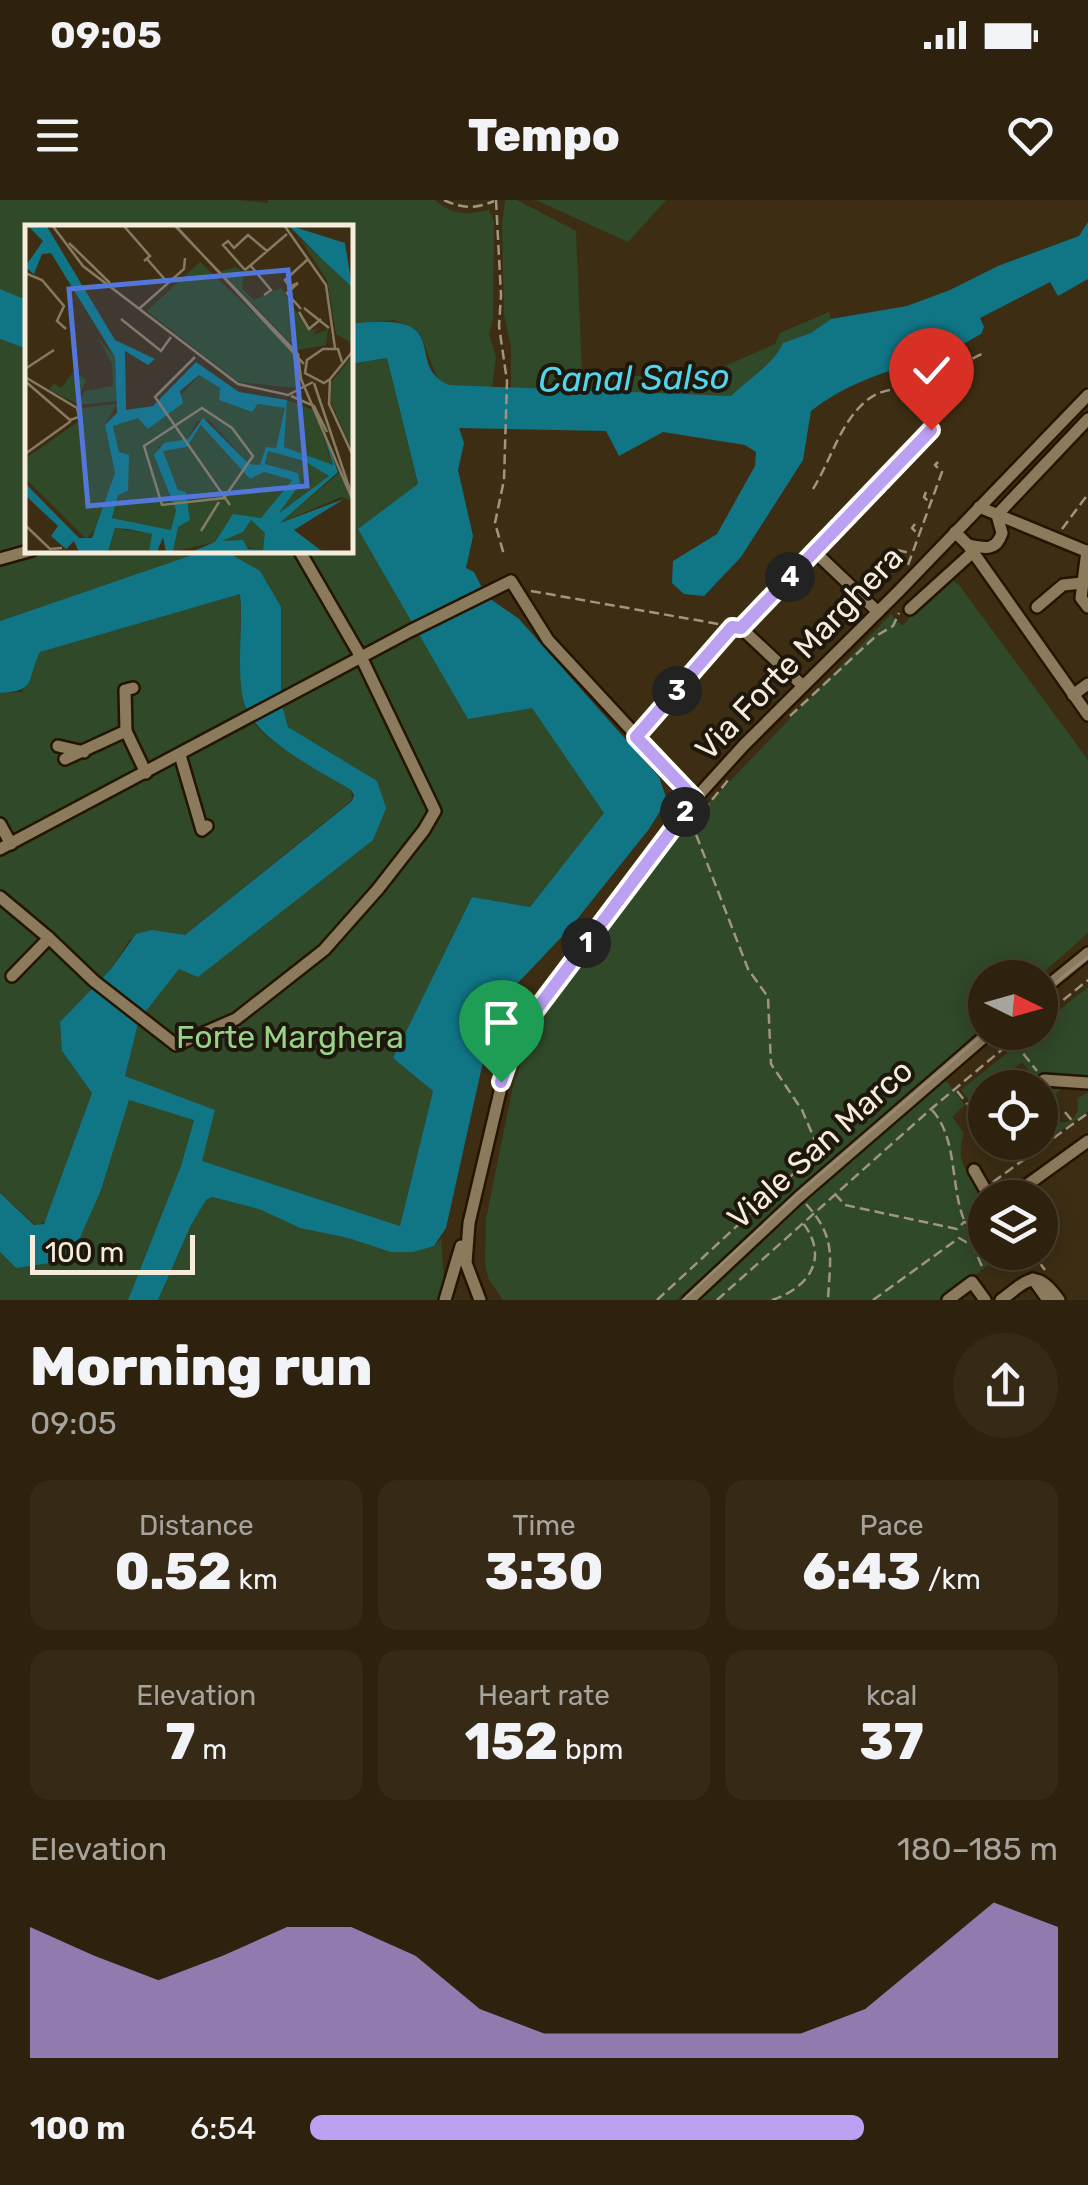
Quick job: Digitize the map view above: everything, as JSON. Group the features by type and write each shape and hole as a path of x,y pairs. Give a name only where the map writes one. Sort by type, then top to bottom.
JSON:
{"street":[{"name":"Via Forte Marghera","path":"480,1300 466,1264 469,1223 494,1107 512,1050 543,1000 695,799 1088,396"},
{"path":"998,515 1088,419"},
{"path":"803,686 737,627 918,444"},
{"path":"979,508 1087,551 1081,598 1088,607"},
{"path":"906,607 971,548 986,549 997,543 1002,533 998,515"},
{"path":"955,532 971,548 1088,715"},
{"path":"0,558 25,552"},
{"path":"0,897 94,981 176,1045 236,1019 324,950 424,830 435,811 361,658 300,552"},
{"path":"815,552 878,612"},
{"path":"0,824 5,847 410,631 511,582 548,640 695,799"},
{"path":"1037,607 1063,585 1082,583"},
{"path":"1074,695 1088,684"},
{"path":"132,688 126,690 126,731 146,773"},
{"path":"66,759 126,731"},
{"path":"58,746 84,752"},
{"path":"180,754 202,830 207,826"},
{"path":"12,976 50,938"},
{"path":"1058,978 1088,954"},
{"name":"Viale San Marco","path":"689,1300 799,1197 969,1050"},
{"path":"1058,1083 1088,1082"},
{"path":"1034,1180 1088,1141"},
{"path":"974,1170 980,1180"},
{"path":"445,1300 469,1223"},
{"path":"1004,1299 1033,1279"},
{"path":"1033,1279 1048,1300"},
{"path":"1033,1279 1047,1283 1059,1300"},
{"path":"948,1300 972,1282 985,1300"}],"path":[{"path":"444,200 464,208 477,208 496,200 502,295 499,326 507,382 504,480 495,523 504,555"},
{"path":"933,404 951,373 984,353"},
{"path":"813,488 854,412 870,397 908,387 933,404 937,420 918,444"},
{"path":"907,567 942,472 935,465 938,462"},
{"path":"926,492 924,497 930,502"},
{"path":"1056,539 1088,494"},
{"path":"915,524 912,528 918,534"},
{"path":"897,550 911,554"},
{"path":"855,575 867,587 878,570"},
{"path":"515,588 737,627"},
{"path":"782,724 876,636 894,626 906,607"},
{"path":"636,737 737,627"},
{"path":"657,1300 819,1150 802,1110 770,1064 768,997 748,969 692,823 734,774"},
{"path":"1058,1004 1088,980"},
{"path":"717,1300 1001,1050"},
{"path":"957,1091 968,1105"},
{"path":"931,1108 946,1128 954,1188 964,1222"},
{"path":"1065,1112 1074,1123"},
{"path":"1001,1180 1088,1114"},
{"path":"1016,1160 1018,1164"},
{"path":"835,1194 845,1205 958,1229"},
{"path":"801,1199 825,1229 831,1251 828,1300"},
{"path":"964,1222 968,1223"},
{"path":"959,1238 958,1229 964,1222"},
{"path":"772,1300 794,1292 811,1271 813,1243 803,1223"},
{"path":"873,1300 959,1238 968,1240"}],"green space":[{"path":"0,200 435,200 460,213 489,210 494,222 493,318 489,334 496,357 492,388 449,385 438,380 420,334 395,320 352,324 352,225 25,225 25,299 0,289"},
{"path":"505,200 517,200 576,231 582,374 698,378 775,344 780,333 829,312 831,319 811,333 783,343 767,364 732,396 511,389 511,348 504,314"},
{"path":"536,200 666,200 628,242"},
{"name":"Forte Marghera","path":"0,339 25,348 25,552 352,552 352,364 387,358 418,485 358,530 532,708 605,813 530,907 472,897 393,1058 433,1091 400,1226 201,1161 215,1110 125,1076 139,1020 179,968 376,781 288,727 281,701 281,607 198,553 0,621"},
{"path":"948,577 959,585 1088,760 1088,933 1057,960 968,960 968,1040 676,1300 503,1300 488,1278 486,1219 513,1086 526,1050 552,1003 678,835 891,614 902,626"},
{"name":"Forte Marghera","path":"240,593 241,676 250,718 282,748 351,790 352,800 185,935 130,939 111,969 60,1022 62,1051 92,1093 46,1221 37,1226 0,1193 0,693 22,692 40,652"},
{"path":"1088,987 1088,1080 1058,1081 1058,1070 1028,1070 1022,1062 1012,1070 986,1070 1011,1050 1058,1050 1058,1011"},
{"path":"945,1079 965,1105 952,1117 964,1133 961,1155 972,1180 968,1180 968,1270 982,1270 941,1300 696,1300 803,1201"},
{"path":"1088,1092 1088,1111 1058,1132 1058,1121 1071,1120 1078,1108 1077,1099"},
{"path":"129,1099 194,1119 181,1166 128,1300 0,1300 0,1252 16,1268 101,1190"},
{"path":"212,1197 259,1209 300,1228 376,1247 434,1246 441,1239 444,1283 437,1300 158,1300 191,1225"}],"water":[{"path":"1088,222 1088,279 1058,296 1050,282 980,318 984,327 981,334 951,351 869,378 811,411 803,460 741,557 704,596 684,594 672,583 673,561 717,534 755,466 756,452 745,445 663,432 619,456 606,431 459,428 464,443 458,470 473,536 466,568 474,572 486,596 519,619 659,777 667,800 649,829 570,928 500,1002 491,1026 446,1228 434,1246 413,1252 391,1252 300,1228 259,1209 212,1197 191,1225 158,1300 128,1300 181,1166 194,1120 129,1100 101,1190 70,1260 16,1268 0,1252 0,1193 34,1225 44,1224 92,1093 62,1051 60,1022 111,969 136,934 152,930 185,935 352,801 354,795 274,741 250,716 240,677 240,594 40,652 29,683 20,690 0,693 0,621 198,553 227,552 260,571 281,607 281,701 288,727 377,781 386,808 373,840 198,977 179,969 139,1020 125,1076 215,1110 202,1161 400,1226 433,1091 393,1058 472,897 530,907 604,813 532,708 468,719 358,529 418,484 387,358 352,364 352,324 384,322 405,325 417,332 435,376 449,385 731,396 767,365 783,343 811,333 831,319 907,306 1079,236"},
{"path":"0,289 25,299 25,348 0,339"}],"tram line":[{"path":"1058,981 1088,957"},
{"path":"683,1300 797,1194 968,1047"}],"route":[{"path":"501,1082 512,1050 530,1018 695,799 636,737 732,627 741,628 931,430"}],"water label":[{"name":"Canal Salso","path":"634,378"}]}
